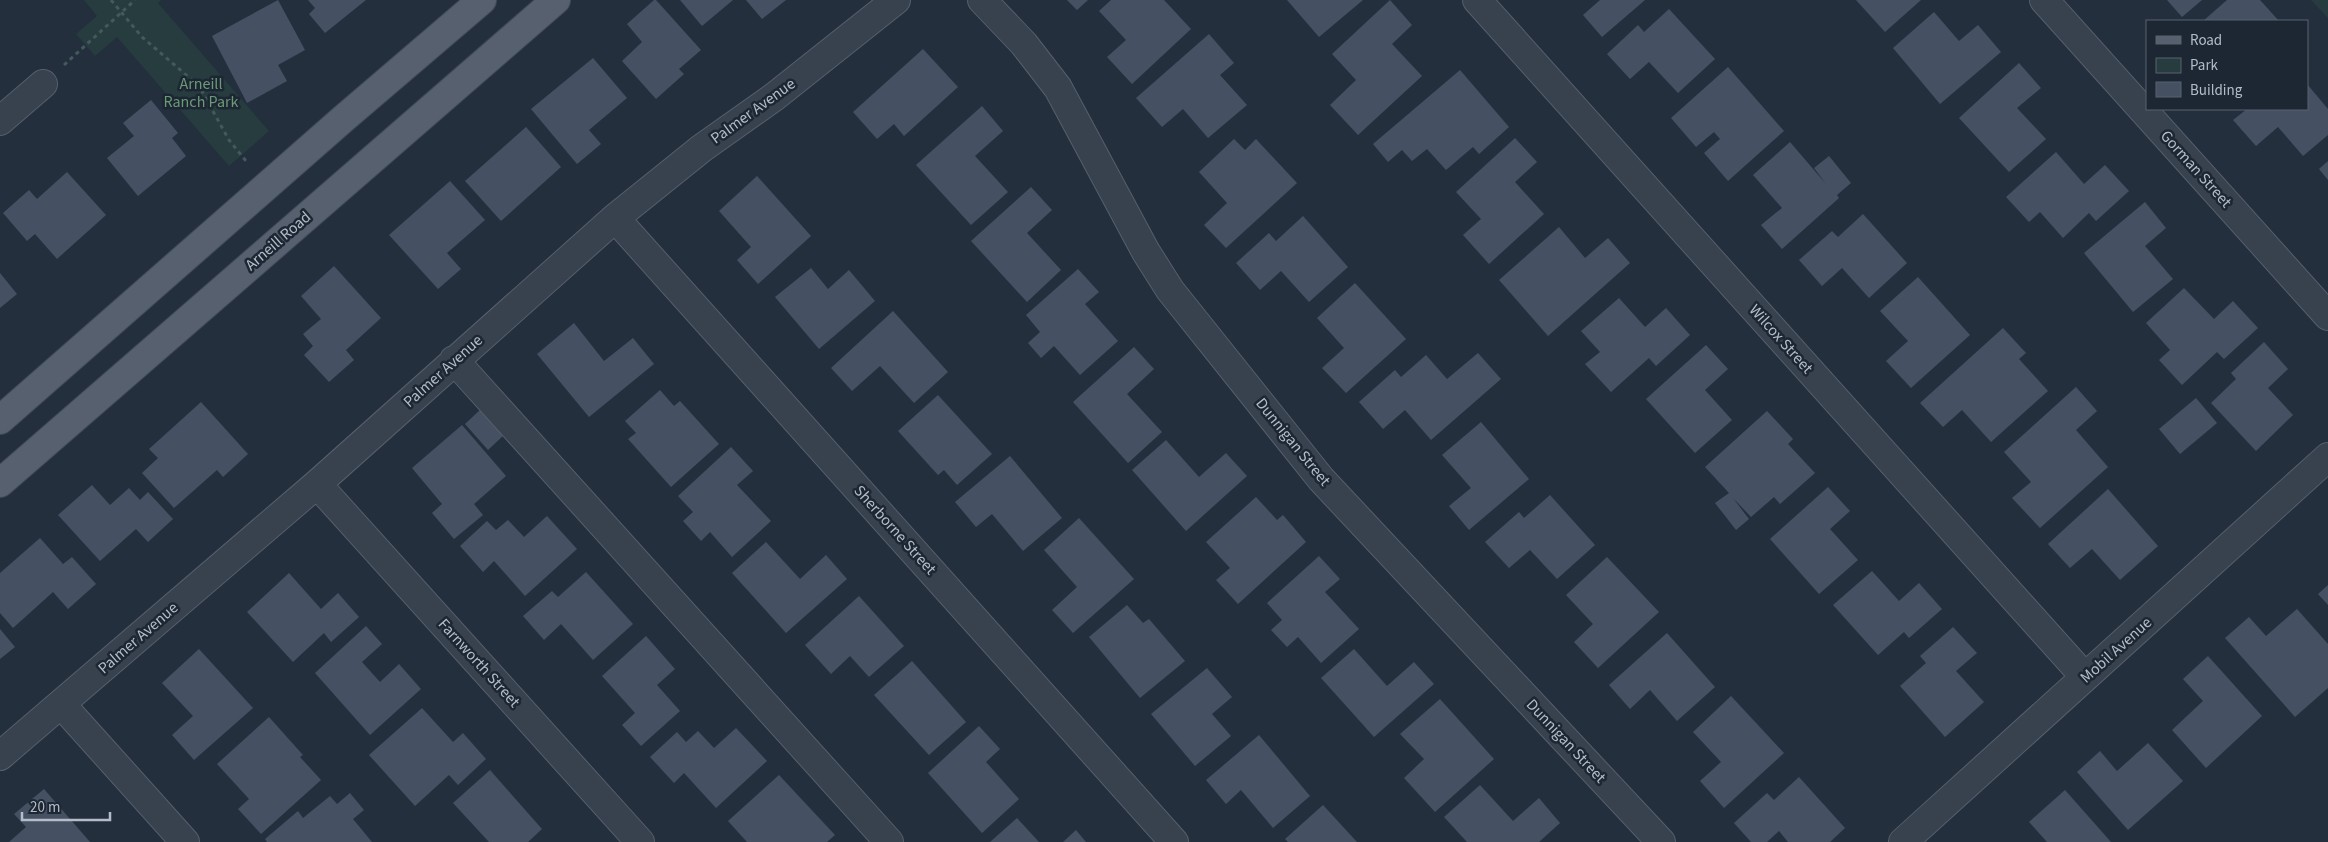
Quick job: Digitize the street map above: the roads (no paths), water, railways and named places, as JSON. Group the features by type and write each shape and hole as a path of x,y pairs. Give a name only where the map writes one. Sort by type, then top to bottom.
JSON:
{"main road":[{"path":"0,420 342,119 482,0"},
{"name":"Arneill Road","path":"0,483 556,0"}],"street":[{"name":"Palmer Avenue","path":"0,756 317,484 615,218 702,148 774,97 896,0"},
{"name":"Dunnigan Street","path":"982,0 1024,44 1058,88 1146,252 1170,290 1321,479 1661,842"},
{"name":"Wilcox Street","path":"1477,0 2085,677"},
{"name":"Gorman Street","path":"2044,0 2328,316"},
{"path":"0,121 43,84"},
{"name":"Sherborne Street","path":"615,218 1174,842"},
{"path":"454,360 889,842"},
{"name":"Mobil Avenue","path":"1903,842 2328,457"},
{"name":"Farnworth Street","path":"317,484 640,842"},
{"path":"61,704 185,842"}],"park label":[{"name":"Arneill Ranch Park","path":"201,93"}]}
